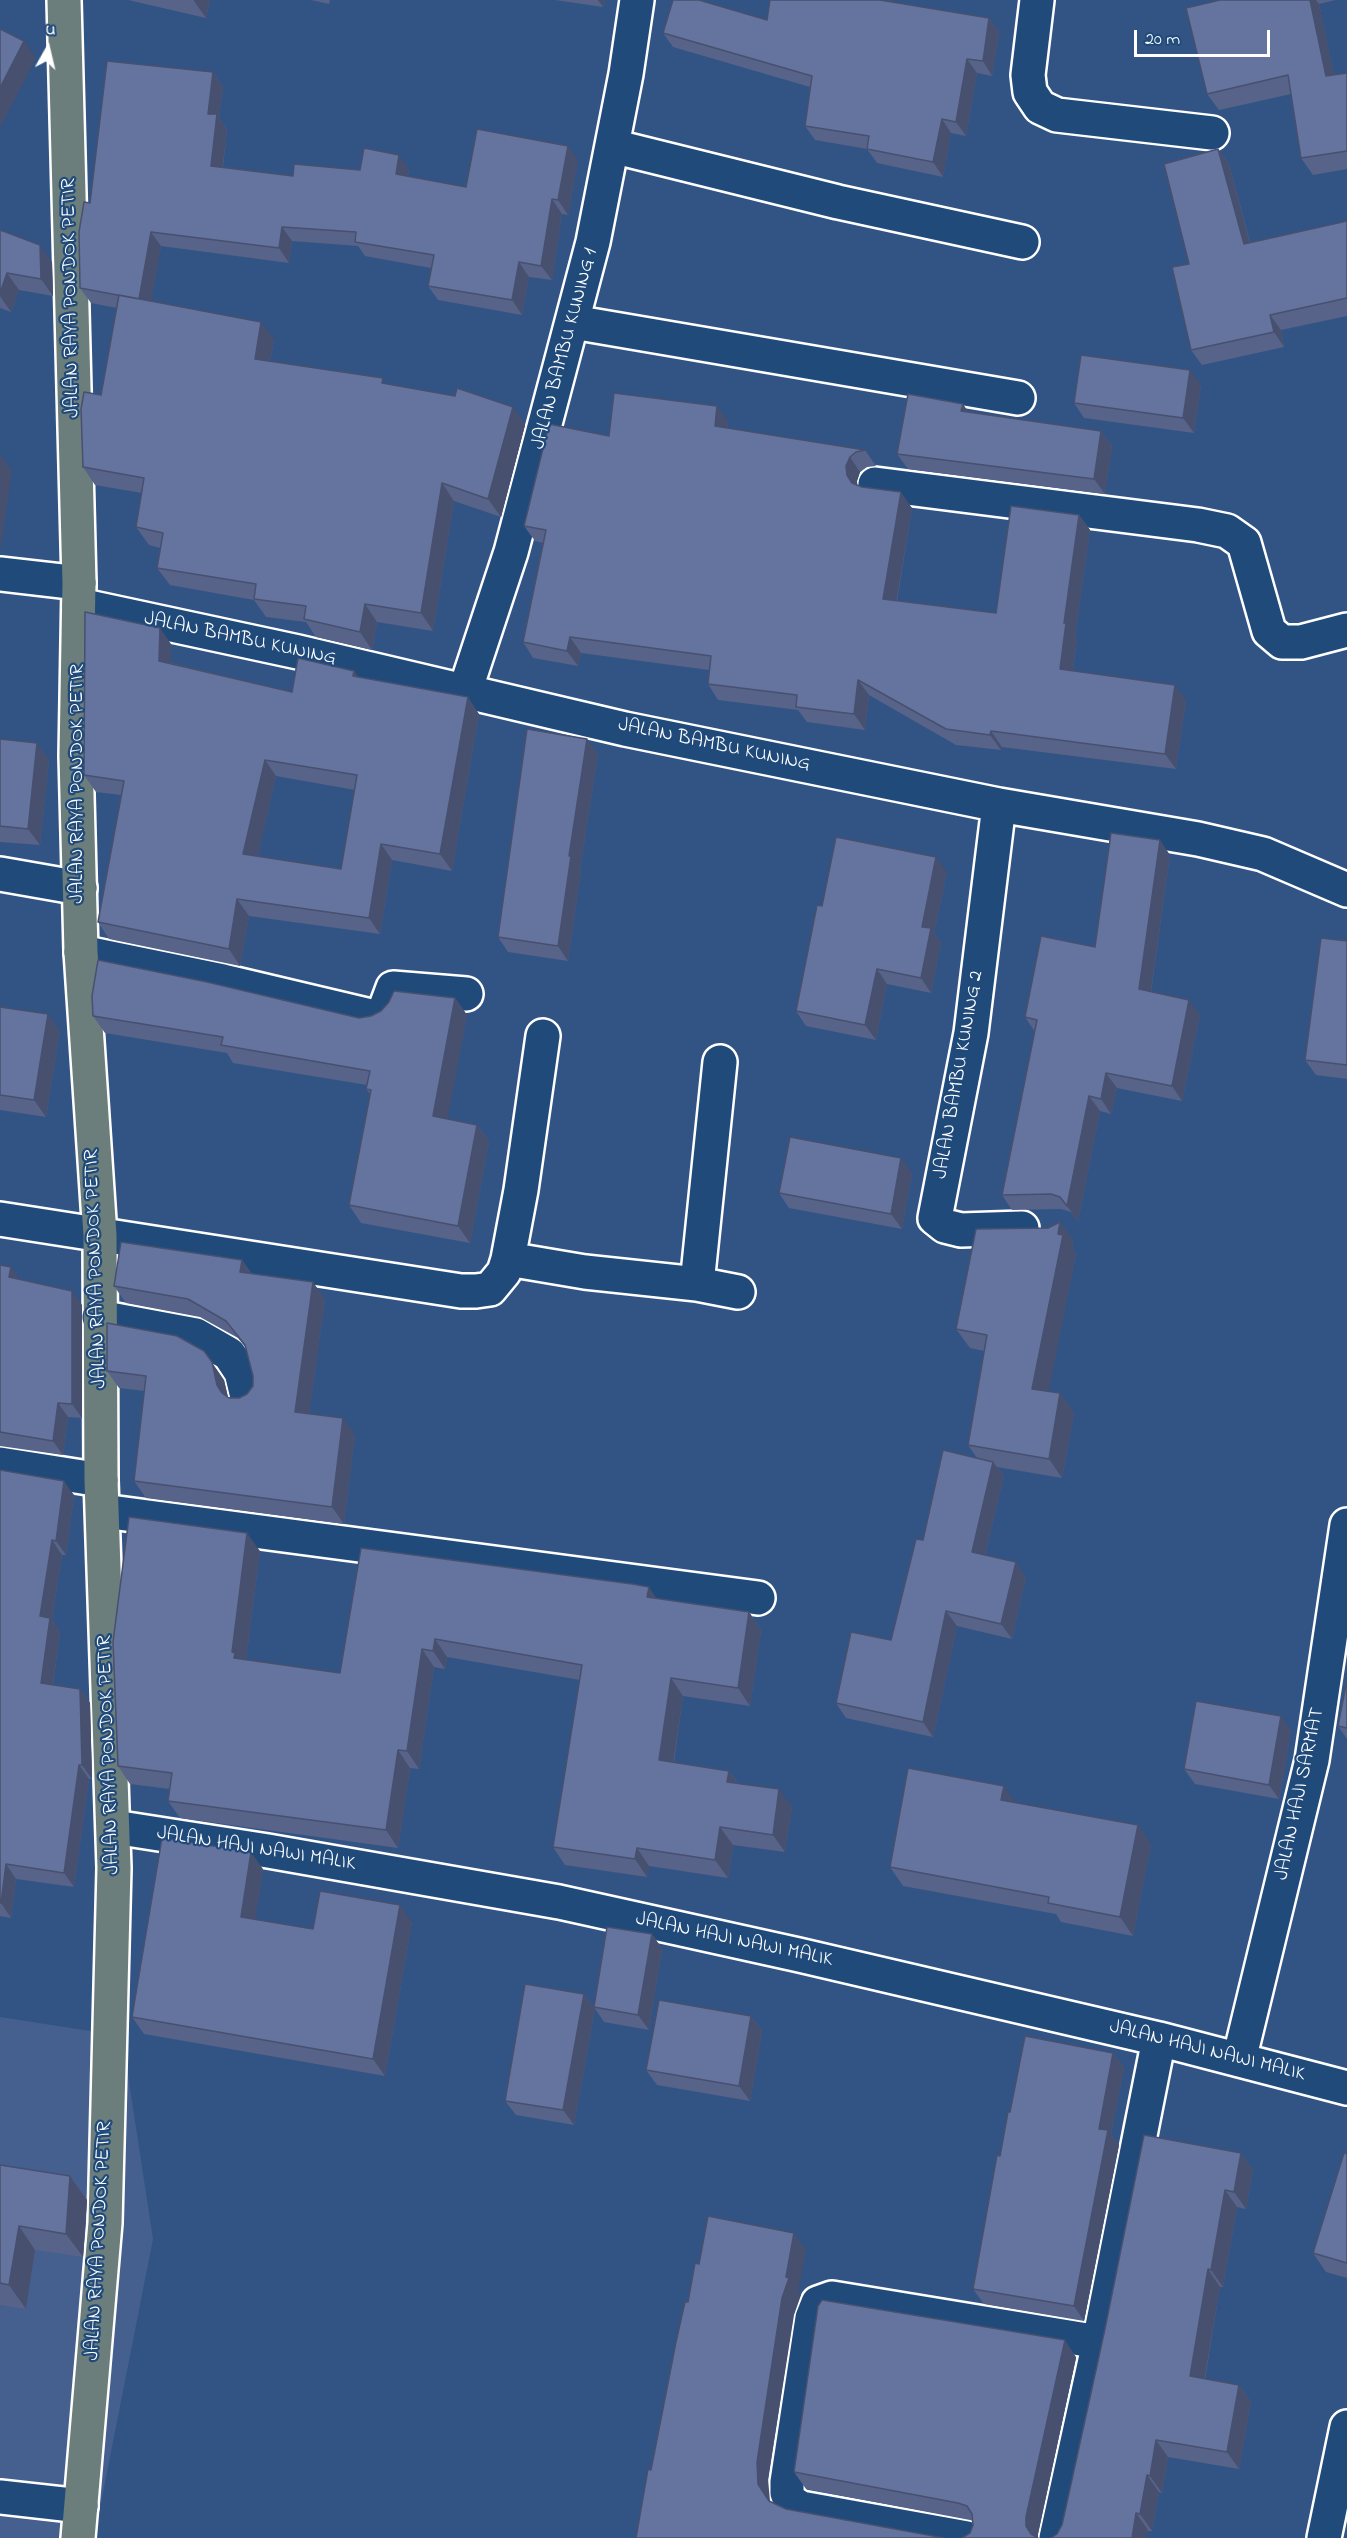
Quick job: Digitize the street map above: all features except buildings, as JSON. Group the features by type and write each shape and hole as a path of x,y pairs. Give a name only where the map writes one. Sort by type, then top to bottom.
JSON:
{"main road":[{"name":"JALAN RAYA PONDOK PETIR","path":"64,0 79,594 76,756 81,952 100,1235 102,1496 114,1827 105,2223 78,2538"}],"street":[{"name":"JALAN BAMBU KUNING 1","path":"465,691 511,552 593,242 626,74 637,0"},
{"path":"1037,0 1028,75 1030,92 1040,107 1057,115 1212,133"},
{"path":"612,146 838,202 1022,242"},
{"path":"573,322 1018,398"},
{"path":"875,484 1198,525 1227,531 1244,543 1269,631 1282,642 1301,642 1347,630"},
{"name":"JALAN BAMBU KUNING","path":"0,574 625,729 999,805 1198,839 1263,854 1347,890"},
{"name":"JALAN BAMBU KUNING 2","path":"999,805 971,1033 935,1218 945,1226 961,1230 1050,1228"},
{"path":"0,874 80,888"},
{"path":"81,952 223,981 375,1017 384,1012 393,988 466,994"},
{"path":"0,1219 460,1291 490,1289 504,1272 507,1259 521,1190 543,1036"},
{"path":"697,1284 720,1062"},
{"path":"507,1259 585,1272 697,1284 738,1292"},
{"path":"99,1317 196,1335 229,1354 242,1372 247,1397"},
{"path":"0,1464 102,1496 758,1599"},
{"name":"JALAN HAJI SARMAT","path":"1239,2060 1312,1760 1347,1525"},
{"name":"JALAN HAJI NAWI MALIK","path":"114,1827 268,1851 559,1902 1159,2039 1347,2088"},
{"path":"1056,2538 1060,2529 1099,2342 1159,2039"},
{"path":"967,2538 801,2508 791,2502 787,2493 787,2482 812,2318 818,2303 832,2298 1099,2342"},
{"path":"1324,2538 1347,2427"},
{"path":"0,2498 81,2506"}],"shaded area":[{"path":"0,2017 122,2036 153,2239 94,2538 0,2538"}]}
